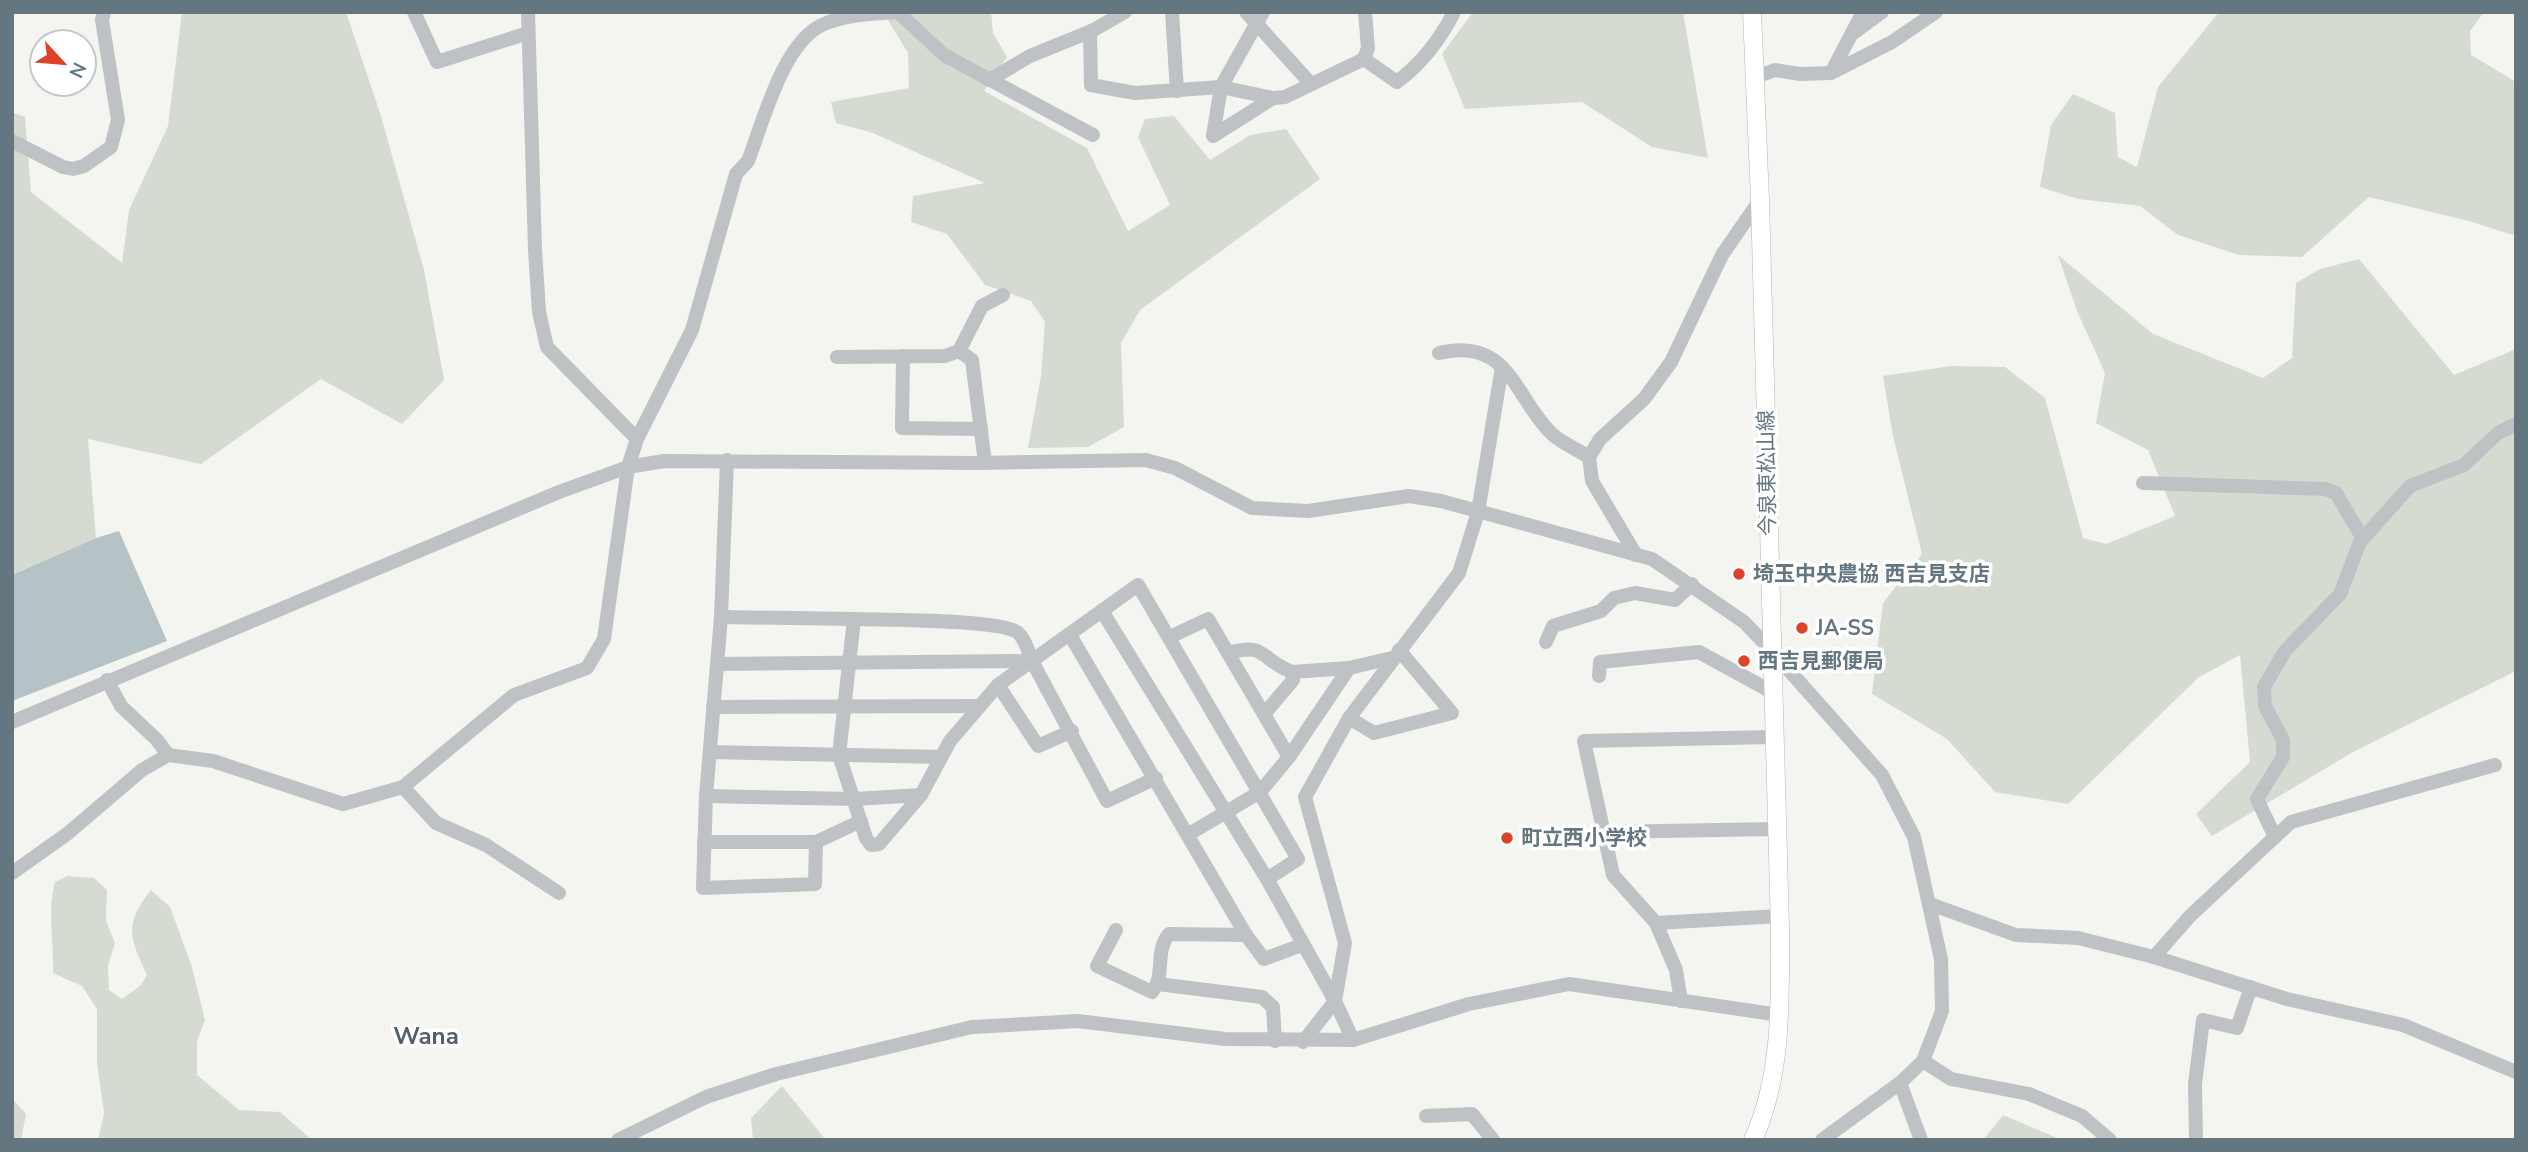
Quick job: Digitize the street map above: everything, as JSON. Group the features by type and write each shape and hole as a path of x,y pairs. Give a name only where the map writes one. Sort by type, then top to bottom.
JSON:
{"main road":[{"name":"今泉東松山線","path":"1752,12 1760,201 1780,916 1780,1015 1772,1077 1753,1140"}],"street":[{"path":"12,141 73,169 84,166 111,147 118,120 102,20 104,12"},
{"path":"414,12 437,62 528,33"},
{"path":"528,12 535,249 542,333 547,347 637,439"},
{"path":"12,873 67,834 142,770 168,755 213,761 343,804 389,794 403,787 514,695 587,668 604,639 628,467 637,439 692,330 736,174 748,161 796,47 822,24 849,17 898,12 944,55 1093,135"},
{"path":"989,80 1030,56 1094,30 1125,12"},
{"path":"1172,12 1177,91"},
{"path":"1094,30 1090,32 1091,85 1135,93 1221,87 1273,98 1284,97 1364,59 1368,48 1365,12"},
{"path":"1364,59 1397,82 1413,69 1441,37 1454,12"},
{"path":"1831,73 1863,12"},
{"path":"1851,35 1882,12"},
{"path":"1754,78 1775,70 1800,74 1831,73 1892,42 1936,12"},
{"path":"1273,98 1213,136 1221,87 1255,16 1311,84"},
{"path":"1636,555 1592,481 1589,457 1600,439 1644,399 1671,362 1722,255 1760,201"},
{"path":"837,357 945,356 959,351 982,306 1003,295"},
{"path":"1440,353 1476,350 1502,367 1552,434 1589,457"},
{"path":"959,351 972,360 985,463"},
{"path":"903,356 902,428 981,429"},
{"path":"1303,1042 1335,1001 1345,943 1305,797 1349,718 1459,573 1478,512 1502,367"},
{"path":"2276,837 2257,799 2283,757 2283,740 2265,706 2264,687 2285,652 2340,594 2363,539 2410,486 2464,465 2498,433 2516,424"},
{"path":"727,460 721,617 706,796 703,888 815,884 816,842"},
{"path":"12,722 547,496 628,467 664,461 985,463 1146,460 1175,468 1252,508 1281,512 1409,496 1652,559 1744,622 1882,775 1914,837 1941,959 1942,1011 1923,1061 1900,1083 1822,1140"},
{"path":"2143,483 2325,489 2336,493 2363,539"},
{"path":"853,619 839,755 871,845 879,844 921,795 950,741 999,685 1138,584 1298,859 1267,879"},
{"path":"1546,642 1553,626 1601,611 1614,598 1635,593 1675,600 1692,584"},
{"path":"1102,611 1267,879 1335,1001 1353,1040"},
{"path":"721,617 988,625 1015,631 1023,639 1107,801 1156,778"},
{"path":"1170,637 1208,619 1289,757"},
{"path":"1070,635 1189,834 1246,936 1264,959 1302,945"},
{"path":"1228,653 1250,647 1262,651 1274,665 1292,672 1349,668 1396,654"},
{"path":"1599,676 1600,662 1699,652 1772,692"},
{"path":"1349,718 1374,733 1452,713 1396,654"},
{"path":"717,663 1015,663 1032,660"},
{"path":"1189,834 1260,792 1289,757 1349,668"},
{"path":"1265,713 1293,680 1292,672"},
{"path":"107,680 121,706 158,740 168,755"},
{"path":"999,685 1038,746 1072,731"},
{"path":"713,707 980,706"},
{"path":"1681,1001 1676,970 1656,923 1613,875 1584,741 1773,737"},
{"path":"710,752 941,757"},
{"path":"2154,957 2190,916 2291,822 2495,765"},
{"path":"403,787 436,823 486,845 559,893"},
{"path":"706,796 855,800 921,795"},
{"path":"704,842 816,842 861,821"},
{"path":"1604,832 1776,829"},
{"path":"1930,904 2016,935 2078,939 2154,957 2287,999 2403,1025 2516,1072"},
{"path":"1656,923 1780,916"},
{"path":"1116,930 1097,966 1152,992 1158,984 1160,945 1169,934 1246,936"},
{"path":"1158,984 1262,997 1273,1007 1275,1041"},
{"path":"618,1140 706,1097 776,1074 972,1027 1078,1021 1225,1040 1353,1040 1469,1004 1569,984 1780,1015"},
{"path":"2196,1140 2195,1084 2203,1020 2237,1028 2251,987"},
{"path":"1923,1061 1951,1079 2029,1094 2082,1116 2110,1140"},
{"path":"1900,1083 1921,1140"},
{"path":"1426,1116 1472,1114 1493,1140"}],"shaded area":[{"path":"182,12 346,12 381,116 424,270 444,380 402,424 321,379 201,464 88,439 96,538 12,575 12,112 25,117 31,192 122,263 129,210 168,126"},
{"path":"883,12 991,12 993,33 1007,57 984,91 1087,148 1128,231 1170,205 1138,137 1145,119 1174,116 1210,160 1250,135 1286,129 1320,179 1140,310 1121,343 1124,427 1088,447 1028,448 1041,376 1045,322 1031,301 985,285 947,234 911,222 913,196 985,183 873,133 836,123 831,102 909,88 908,53"},
{"path":"1473,12 1683,12 1708,158 1652,147 1582,102 1465,109 1442,54"},
{"path":"2219,12 2484,12 2470,31 2471,55 2516,82 2516,236 2469,221 2369,197 2302,257 2239,255 2178,235 2140,206 2078,199 2040,187 2051,125 2073,94 2115,113 2118,157 2137,167 2158,87"},
{"path":"2058,255 2153,334 2263,378 2292,358 2296,283 2320,269 2359,259 2454,375 2516,349 2516,671 2353,752 2212,836 2196,814 2250,762 2240,655 2199,677 2068,804 1995,792 1947,739 1872,694 1883,603 1922,554 1893,436 1883,376 1951,366 2005,367 2045,398 2083,538 2106,544 2175,516 2148,450 2096,423 2105,373 2077,311"},
{"path":"119,531 167,641 12,701 12,575 96,538"},
{"path":"67,876 94,878 107,890 106,921 115,943 108,966 109,990 122,999 140,986 147,975 133,940 136,912 151,890 170,907 192,967 205,1020 197,1041 197,1075 239,1110 280,1112 312,1140 98,1140 104,1113 97,1063 97,1009 82,986 53,973 53,893 55,882"},
{"path":"782,1086 825,1140 753,1140 751,1118"},
{"path":"12,1098 26,1114 21,1140 12,1140"},
{"path":"2003,1115 2062,1140 1983,1140"}],"place":[{"name":"埼玉中央農協 西吉見支店","path":"1739,574"},
{"name":"JA-SS","path":"1802,628"},
{"name":"西吉見郵便局","path":"1744,661"},
{"name":"町立西小学校","path":"1507,838"}],"district":[{"name":"Wana","path":"426,1036"}]}
